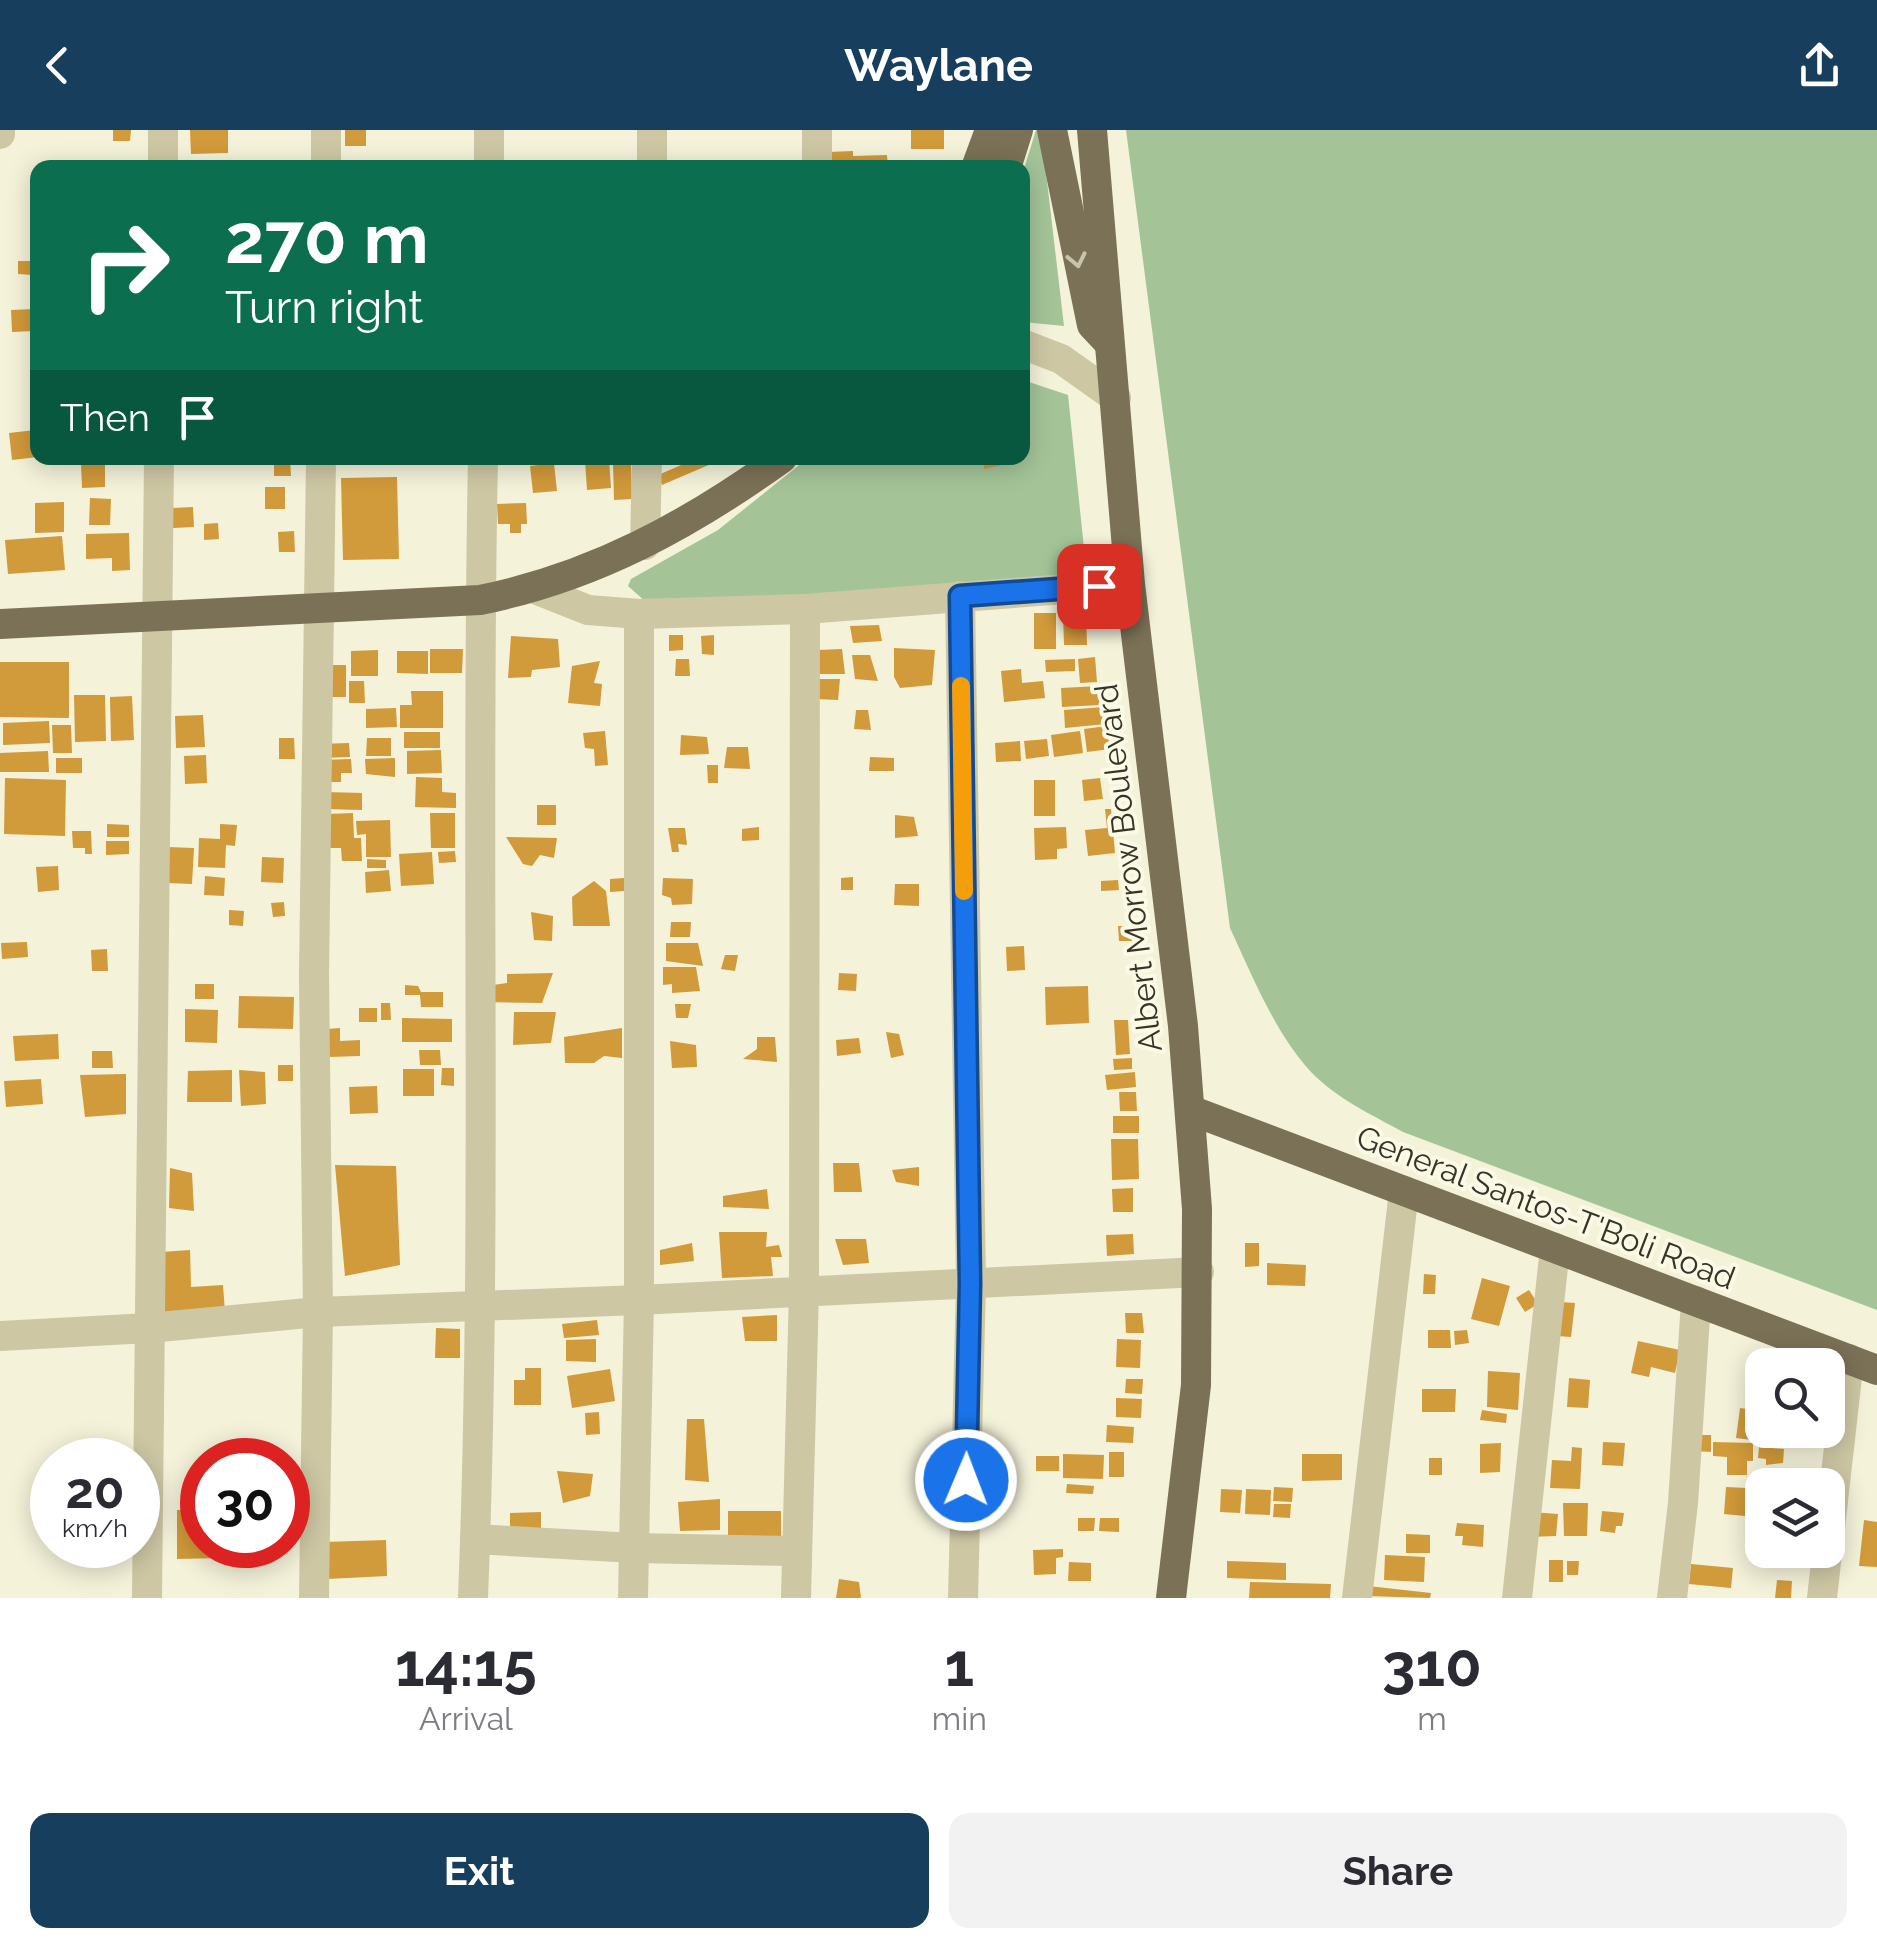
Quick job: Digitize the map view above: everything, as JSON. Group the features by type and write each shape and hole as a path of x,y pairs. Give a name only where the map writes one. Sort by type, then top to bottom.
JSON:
{"main road":[{"path":"979,160 990,130"},
{"path":"1009,160 1018,130"},
{"path":"1052,130 1092,325 1111,346"},
{"path":"1078,130 1088,212 1102,220"},
{"name":"Albert Morrow Boulevard","path":"1092,130 1130,584 1190,1110 1199,1272 1196,1385 1171,1598"},
{"path":"0,624 480,600 534,589 645,545 722,502 772,465"},
{"name":"General Santos-T'Boli Road","path":"1190,1110 1863,1365"}],"street":[{"path":"163,160 164,130"},
{"path":"326,130 326,160"},
{"path":"489,160 490,130"},
{"path":"652,130 652,160"},
{"path":"817,130 817,160"},
{"path":"1030,347 1061,358 1116,398"},
{"path":"147,1598 159,465"},
{"path":"314,1598 321,465"},
{"path":"473,1598 482,1304 483,465"},
{"path":"645,545 646,465"},
{"path":"534,589 588,610 639,614 805,609 1130,584"},
{"path":"960,596 970,1284 963,1598"},
{"path":"796,1598 804,1290 805,609"},
{"path":"633,1598 639,1300 639,614"},
{"path":"1357,1598 1404,1191"},
{"path":"1517,1598 1555,1248"},
{"path":"0,1336 149,1328 318,1312 1199,1272"},
{"path":"1672,1598 1683,1503 1696,1302"},
{"path":"1822,1598 1863,1365"},
{"path":"475,1539 634,1548 795,1551"}],"green space":[{"path":"1036,130 1041,130 1064,326 1030,323 1030,160 1027,160"},
{"path":"1126,130 1877,130 1877,1310 1403,1132 1332,1090 1311,1072 1286,1040 1230,928"},
{"path":"1030,382 1068,395 1087,577 668,607 647,603 628,586 631,579 718,530 799,465 1030,465"}],"building":[{"path":"113,130 131,130 130,141 113,141"},
{"path":"190,130 228,130 228,153 191,154"},
{"path":"345,130 366,130 366,146 345,146"},
{"path":"911,130 944,130 944,149 911,149"},
{"path":"829,152 887,155 887,160 827,160"},
{"path":"18,261 30,261 30,275 18,274"},
{"path":"30,309 30,331 12,332 11,310"},
{"path":"30,431 30,458 12,460 9,433"},
{"path":"81,465 105,465 105,487 82,488"},
{"path":"274,465 290,465 291,476 274,476"},
{"path":"554,465 557,491 533,493 530,466"},
{"path":"585,465 609,465 611,488 587,490"},
{"path":"613,465 631,465 632,499 614,500"},
{"path":"681,465 709,465 662,485 658,475"},
{"path":"397,477 399,559 343,560 341,478"},
{"path":"265,487 285,487 285,509 265,509"},
{"path":"90,498 111,499 110,525 89,525"},
{"path":"64,502 64,532 35,533 35,503"},
{"path":"526,503 527,524 521,524 521,533 510,533 510,524 498,524 497,504"},
{"path":"193,507 194,527 173,528 172,508"},
{"path":"218,523 219,539 204,540 204,524"},
{"path":"294,531 295,552 279,552 278,532"},
{"path":"129,533 130,570 112,571 112,558 86,559 86,534"},
{"path":"62,536 65,570 8,574 5,540"},
{"path":"1063,612 1086,612 1087,645 1064,645"},
{"path":"1034,613 1056,613 1056,649 1034,649"},
{"path":"879,625 882,641 853,643 850,626"},
{"path":"669,635 683,635 683,650 669,651"},
{"path":"714,635 714,655 702,654 701,636"},
{"path":"511,636 558,639 560,667 532,670 531,677 508,678"},
{"path":"894,648 935,650 932,685 900,688 894,677"},
{"path":"430,649 463,649 462,673 430,673"},
{"path":"842,649 845,674 817,674 818,650"},
{"path":"378,650 378,676 351,676 351,651"},
{"path":"397,651 428,651 428,674 397,673"},
{"path":"852,655 870,655 878,681 855,679"},
{"path":"1095,657 1097,682 1080,683 1078,659"},
{"path":"676,659 689,659 690,676 675,676"},
{"path":"1075,659 1075,671 1046,672 1045,660"},
{"path":"600,661 594,683 602,684 600,706 568,703 572,666"},
{"path":"0,662 69,662 69,718 0,717"},
{"path":"323,665 346,665 346,697 324,697"},
{"path":"1021,669 1022,683 1043,681 1045,698 1004,702 1001,671"},
{"path":"816,679 840,679 838,700 816,699"},
{"path":"349,681 364,681 365,703 349,703"},
{"path":"1099,686 1100,705 1062,707 1061,688"},
{"path":"411,691 443,691 443,728 400,728 400,705 412,705"},
{"path":"74,695 105,695 106,741 75,742"},
{"path":"132,696 134,740 111,741 110,697"},
{"path":"1104,707 1106,724 1065,728 1064,710"},
{"path":"396,708 397,727 366,728 366,709"},
{"path":"856,710 868,710 871,730 854,729"},
{"path":"203,715 205,747 176,748 175,716"},
{"path":"49,721 50,743 3,745 3,723"},
{"path":"52,725 71,725 72,753 53,753"},
{"path":"1107,726 1110,749 1087,752 1084,729"},
{"path":"605,731 608,765 595,766 594,749 585,748 583,733"},
{"path":"1080,731 1083,753 1054,757 1051,735"},
{"path":"404,732 440,732 440,748 404,748"},
{"path":"681,735 707,737 709,754 680,755"},
{"path":"279,738 294,738 295,759 279,759"},
{"path":"367,738 391,738 391,756 366,756"},
{"path":"1047,739 1049,756 1026,759 1024,741"},
{"path":"1020,741 1021,761 996,762 995,743"},
{"path":"349,743 350,757 320,758 319,744"},
{"path":"727,747 748,747 750,769 724,768"},
{"path":"441,750 442,773 407,774 407,751"},
{"path":"48,751 49,772 0,772 0,753"},
{"path":"206,755 207,783 185,784 184,756"},
{"path":"870,757 894,758 894,771 869,771"},
{"path":"56,758 82,758 82,773 56,773"},
{"path":"395,758 395,777 366,774 365,759"},
{"path":"351,759 352,773 341,773 341,782 322,782 321,760"},
{"path":"707,765 718,765 718,783 708,783"},
{"path":"416,777 442,778 442,792 456,793 456,808 415,807"},
{"path":"5,778 66,780 65,836 4,834"},
{"path":"1100,778 1103,799 1084,801 1082,780"},
{"path":"1034,780 1055,780 1055,816 1034,816"},
{"path":"325,792 362,793 362,810 324,809"},
{"path":"537,805 556,805 556,825 537,825"},
{"path":"1105,809 1111,809 1115,853 1088,856 1085,830 1107,828"},
{"path":"353,813 354,838 361,838 362,861 342,861 341,848 324,848 327,814"},
{"path":"430,813 455,813 455,848 431,848"},
{"path":"895,815 914,817 918,836 895,838"},
{"path":"390,820 391,857 366,857 366,834 357,835 356,821"},
{"path":"107,824 129,825 129,837 107,837"},
{"path":"220,824 237,825 235,846 226,845 225,868 198,867 199,838 220,839"},
{"path":"759,827 759,840 742,841 742,829"},
{"path":"1066,827 1067,848 1057,849 1057,859 1035,860 1034,828"},
{"path":"668,828 685,828 687,845 678,844 679,852 672,852"},
{"path":"72,831 91,831 92,854 85,854 85,848 73,848"},
{"path":"506,837 557,838 554,858 540,855 532,866 523,864"},
{"path":"106,841 129,841 129,854 106,855"},
{"path":"168,847 194,848 192,884 166,883"},
{"path":"455,851 456,862 439,863 438,852"},
{"path":"432,852 434,884 401,886 399,854"},
{"path":"262,857 284,858 283,883 261,882"},
{"path":"367,859 386,860 386,868 367,868"},
{"path":"58,866 59,890 38,892 36,867"},
{"path":"389,870 391,891 366,893 365,872"},
{"path":"205,876 225,878 224,896 204,895"},
{"path":"853,877 853,890 841,890 841,878"},
{"path":"624,878 624,891 610,892 610,879"},
{"path":"663,878 693,879 692,904 672,905 671,898 662,895"},
{"path":"1118,880 1119,890 1101,891 1101,881"},
{"path":"594,881 606,891 610,926 573,926 572,897"},
{"path":"895,884 919,884 919,906 894,905"},
{"path":"284,902 285,916 273,917 271,903"},
{"path":"229,910 244,911 243,926 229,925"},
{"path":"531,912 553,916 552,941 534,940"},
{"path":"671,922 691,922 690,937 670,937"},
{"path":"1118,926 1131,926 1132,941 1119,941"},
{"path":"27,942 28,957 2,959 1,943"},
{"path":"666,943 698,943 703,966 666,961"},
{"path":"1024,946 1025,970 1007,971 1006,947"},
{"path":"107,949 108,971 92,971 91,950"},
{"path":"725,955 738,955 735,971 721,969"},
{"path":"663,967 696,967 700,991 672,993 672,984 663,985"},
{"path":"553,973 542,1003 485,1002 486,986 507,983 507,974"},
{"path":"839,973 857,974 856,991 838,990"},
{"path":"195,984 214,984 214,999 195,999"},
{"path":"405,985 418,986 421,992 443,992 443,1007 421,1007 420,995 405,995"},
{"path":"1088,986 1089,1023 1046,1025 1045,987"},
{"path":"239,996 294,997 293,1029 238,1028"},
{"path":"381,1003 390,1003 391,1020 381,1020"},
{"path":"675,1004 691,1004 688,1018 676,1018"},
{"path":"359,1008 377,1008 377,1022 359,1022"},
{"path":"185,1009 218,1010 217,1043 185,1042"},
{"path":"514,1012 556,1012 551,1043 513,1045"},
{"path":"402,1018 452,1019 452,1042 402,1042"},
{"path":"1114,1020 1128,1020 1130,1054 1116,1055"},
{"path":"340,1028 340,1041 360,1040 360,1056 329,1057 327,1029"},
{"path":"622,1028 622,1058 604,1056 594,1063 565,1063 564,1037"},
{"path":"886,1032 899,1034 904,1055 891,1058"},
{"path":"58,1034 59,1059 15,1061 13,1036"},
{"path":"757,1037 775,1037 777,1062 743,1059 757,1049"},
{"path":"859,1038 861,1053 837,1056 836,1040"},
{"path":"670,1041 696,1045 697,1067 672,1068"},
{"path":"419,1050 440,1050 441,1065 420,1065"},
{"path":"92,1051 112,1051 113,1068 92,1068"},
{"path":"1132,1058 1132,1069 1114,1070 1113,1059"},
{"path":"278,1065 293,1065 293,1081 278,1081"},
{"path":"442,1068 454,1068 454,1086 441,1085"},
{"path":"403,1069 434,1069 434,1096 403,1096"},
{"path":"232,1070 232,1102 187,1102 188,1071"},
{"path":"239,1070 265,1072 266,1104 241,1106"},
{"path":"1135,1072 1136,1087 1107,1090 1105,1075"},
{"path":"126,1074 126,1114 85,1117 80,1075"},
{"path":"41,1079 43,1104 6,1107 4,1081"},
{"path":"377,1086 378,1113 350,1114 349,1087"},
{"path":"1119,1092 1136,1092 1137,1111 1120,1111"},
{"path":"1113,1116 1139,1116 1139,1133 1113,1133"},
{"path":"1111,1139 1138,1139 1139,1179 1112,1180"},
{"path":"833,1163 859,1163 862,1192 834,1192"},
{"path":"335,1165 396,1166 400,1265 345,1276"},
{"path":"919,1167 919,1186 896,1182 892,1170"},
{"path":"170,1168 192,1173 194,1211 169,1208"},
{"path":"1133,1188 1133,1212 1113,1212 1112,1189"},
{"path":"767,1189 769,1209 723,1207 723,1196"},
{"path":"719,1232 767,1232 766,1247 779,1245 782,1257 771,1257 773,1276 722,1278"},
{"path":"1133,1234 1134,1254 1107,1256 1106,1235"},
{"path":"835,1239 866,1239 869,1263 843,1265"},
{"path":"692,1243 694,1261 660,1265 660,1250"},
{"path":"1245,1243 1259,1243 1259,1266 1245,1267"},
{"path":"190,1250 191,1287 223,1285 225,1312 164,1315 161,1252"},
{"path":"1267,1263 1306,1265 1305,1286 1267,1285"},
{"path":"1424,1274 1436,1275 1435,1294 1423,1294"},
{"path":"1482,1278 1510,1286 1499,1326 1471,1319"},
{"path":"1529,1290 1538,1304 1525,1312 1516,1298"},
{"path":"1561,1302 1575,1303 1571,1337 1557,1336"},
{"path":"1125,1313 1142,1313 1144,1333 1126,1333"},
{"path":"777,1315 777,1341 745,1341 742,1317"},
{"path":"597,1320 599,1335 564,1338 562,1324"},
{"path":"436,1328 460,1329 460,1358 435,1358"},
{"path":"1428,1330 1450,1330 1451,1348 1428,1348"},
{"path":"1467,1330 1469,1343 1455,1345 1454,1331"},
{"path":"596,1339 596,1362 566,1361 566,1340"},
{"path":"1117,1339 1141,1340 1140,1368 1116,1367"},
{"path":"1638,1341 1680,1350 1675,1373 1651,1367 1649,1377 1631,1373"},
{"path":"525,1368 541,1368 541,1405 514,1405 514,1380 525,1380"},
{"path":"610,1369 615,1401 572,1408 567,1376"},
{"path":"1488,1371 1520,1373 1518,1410 1487,1407"},
{"path":"1569,1378 1590,1380 1588,1408 1567,1407"},
{"path":"1126,1379 1143,1379 1142,1394 1125,1393"},
{"path":"1422,1389 1456,1389 1455,1412 1422,1412"},
{"path":"1116,1398 1142,1399 1141,1418 1116,1417"},
{"path":"1740,1408 1745,1409 1745,1439 1736,1438"},
{"path":"1482,1410 1507,1414 1506,1423 1480,1420"},
{"path":"599,1412 600,1434 586,1435 585,1413"},
{"path":"687,1419 704,1419 709,1482 685,1480"},
{"path":"1107,1425 1134,1427 1133,1443 1106,1442"},
{"path":"1694,1435 1711,1435 1711,1452 1694,1451"},
{"path":"1603,1442 1625,1443 1623,1466 1602,1465"},
{"path":"1713,1442 1745,1443 1745,1448 1753,1448 1753,1461 1747,1461 1745,1475 1727,1475 1727,1457 1713,1456"},
{"path":"1501,1443 1500,1472 1480,1473 1480,1444"},
{"path":"1572,1447 1582,1448 1580,1489 1550,1488 1552,1460 1571,1461"},
{"path":"1759,1448 1784,1449 1783,1463 1766,1465 1766,1459 1758,1458"},
{"path":"1109,1452 1124,1452 1124,1477 1109,1477"},
{"path":"1063,1454 1104,1455 1103,1479 1063,1478"},
{"path":"1302,1454 1342,1454 1342,1480 1302,1481"},
{"path":"1036,1456 1059,1456 1059,1471 1036,1471"},
{"path":"1429,1458 1442,1458 1442,1475 1429,1475"},
{"path":"557,1471 593,1474 590,1496 563,1503"},
{"path":"1067,1484 1094,1486 1093,1494 1066,1493"},
{"path":"1274,1487 1293,1488 1292,1502 1273,1501"},
{"path":"1726,1487 1745,1488 1745,1516 1724,1514"},
{"path":"1221,1489 1242,1490 1240,1513 1220,1512"},
{"path":"1246,1489 1271,1490 1270,1515 1245,1514"},
{"path":"720,1499 720,1530 680,1531 678,1502"},
{"path":"1563,1503 1588,1503 1587,1536 1564,1536"},
{"path":"1274,1504 1291,1504 1290,1518 1273,1517"},
{"path":"177,1510 180,1510 180,1559"},
{"path":"728,1511 781,1511 781,1543 728,1542"},
{"path":"1602,1511 1624,1513 1622,1526 1616,1526 1615,1533 1600,1531"},
{"path":"541,1512 541,1533 510,1534 510,1513"},
{"path":"1531,1512 1558,1514 1556,1536 1528,1537"},
{"path":"1078,1518 1095,1518 1094,1531 1078,1531"},
{"path":"1100,1518 1119,1518 1119,1532 1099,1531"},
{"path":"1864,1520 1877,1522 1877,1567 1859,1566"},
{"path":"1457,1523 1484,1525 1483,1547 1462,1545 1463,1536 1455,1536"},
{"path":"1406,1534 1430,1535 1430,1553 1406,1553"},
{"path":"386,1540 387,1576 327,1579 325,1542"},
{"path":"1063,1549 1063,1557 1056,1558 1056,1574 1034,1575 1033,1550"},
{"path":"1385,1555 1425,1557 1424,1582 1384,1580"},
{"path":"1549,1560 1563,1560 1563,1582 1549,1582"},
{"path":"1227,1561 1286,1563 1286,1580 1227,1578"},
{"path":"1567,1561 1579,1561 1578,1575 1567,1575"},
{"path":"1069,1562 1091,1563 1091,1581 1068,1581"},
{"path":"1691,1564 1733,1568 1731,1588 1689,1584"},
{"path":"839,1579 859,1582 861,1598 836,1598"},
{"path":"1777,1580 1792,1581 1791,1598 1775,1598"},
{"path":"1250,1582 1331,1584 1330,1598 1249,1598"},
{"path":"1368,1586 1431,1593 1430,1598 1367,1596"}],"slow traffic":[{"path":"961,686 964,891"}],"route":[{"path":"966,1480 970,1284 960,596 1099,586"}]}
